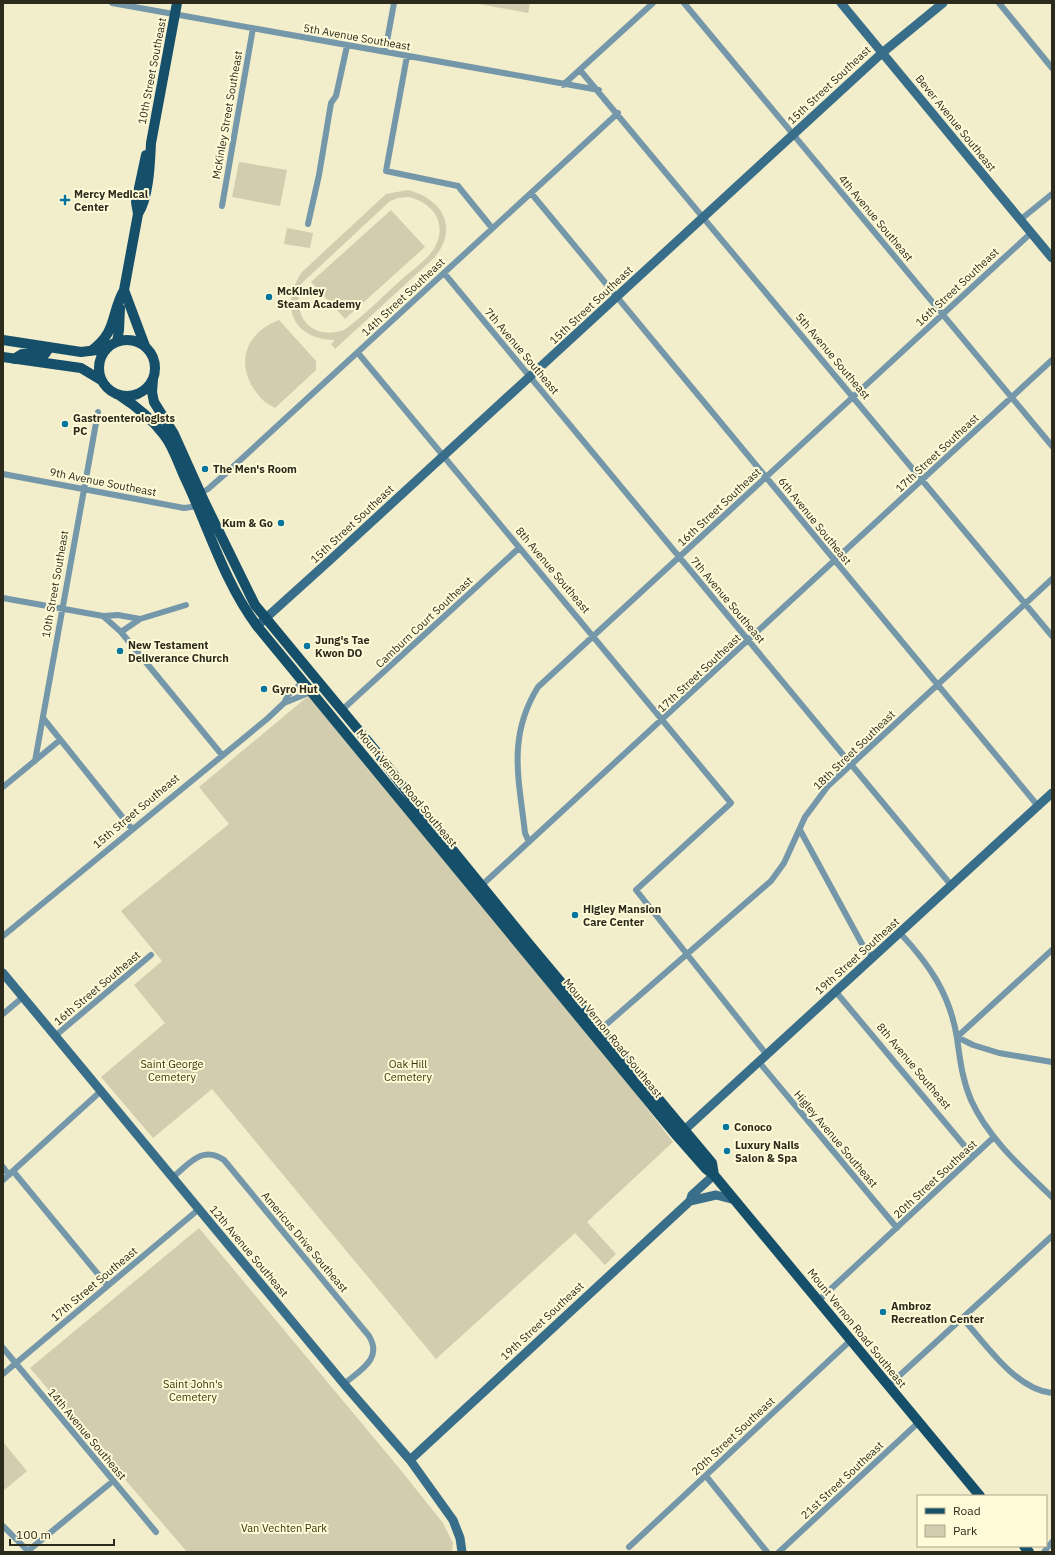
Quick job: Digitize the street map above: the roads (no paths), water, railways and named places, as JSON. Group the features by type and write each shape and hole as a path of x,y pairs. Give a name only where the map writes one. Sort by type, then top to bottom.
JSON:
{"main road":[{"name":"10th Street Southeast","path":"114,343 120,321 122,294 138,214 143,203 150,164 151,142 177,3"},
{"name":"Bever Avenue Southeast","path":"841,3 1052,258"},
{"name":"15th Street Southeast","path":"257,626 705,217 882,53 943,3"},
{"name":"10th Street Southeast","path":"91,351 107,337 122,294"},
{"path":"114,343 101,356 99,372 102,380 106,386 119,395 135,395 142,391 153,379 155,370 154,361 145,346 122,294"},
{"path":"3,340 81,352 91,351 114,343 129,340 145,346"},
{"path":"14,359 22,354 45,354 49,348"},
{"path":"3,357 81,368 102,380"},
{"name":"Mount Vernon Road Southeast","path":"153,379 154,402 174,434 254,605 342,710 482,885 601,1029 681,1133"},
{"name":"Mount Vernon Road Southeast","path":"119,395 138,408 166,436 199,506 232,585 244,609 257,626 681,1133 712,1163 714,1175 979,1495"},
{"path":"303,682 314,688 339,717 360,732"},
{"name":"19th Street Southeast","path":"681,1133 1052,793"},
{"name":"12th Avenue Southeast","path":"3,973 344,1384 410,1460 455,1524 460,1538 462,1552"},
{"name":"19th Street Southeast","path":"410,1460 690,1201 692,1195 714,1175"},
{"name":"19th Street Southeast","path":"690,1201 716,1195 736,1200"}],"street":[{"name":"5th Avenue Southeast","path":"112,3 563,85 599,90"},
{"path":"385,52 394,3"},
{"path":"563,85 652,3"},
{"name":"4th Avenue Southeast","path":"684,3 1052,446"},
{"path":"999,3 1052,68"},
{"name":"McKinley Street Southeast","path":"222,206 253,28"},
{"path":"308,224 319,175 331,103 336,96 347,46"},
{"path":"408,56 386,171 458,186 492,228"},
{"name":"5th Avenue Southeast","path":"580,70 599,90 705,217 1052,636"},
{"name":"14th Street Southeast","path":"201,493 224,475 358,353 618,113"},
{"name":"6th Avenue Southeast","path":"531,193 1038,806"},
{"path":"1020,220 1052,194"},
{"name":"16th Street Southeast","path":"529,842 526,833 517,757 518,740 526,713 538,688 1031,232"},
{"name":"7th Avenue Southeast","path":"444,273 951,885"},
{"name":"8th Avenue Southeast","path":"358,353 730,803 636,890 687,955"},
{"name":"17th Street Southeast","path":"482,885 1052,360"},
{"name":"10th Street Southeast","path":"35,760 98,412"},
{"name":"9th Avenue Southeast","path":"3,474 184,508 199,506"},
{"name":"Camburn Court Southeast","path":"342,710 519,548"},
{"name":"18th Street Southeast","path":"601,1029 771,881 784,863 805,816 828,786 1052,579"},
{"path":"3,598 103,616 118,615 140,619"},
{"path":"120,632 140,619 186,605"},
{"path":"103,616 120,632 222,755"},
{"name":"15th Street Southeast","path":"284,703 288,695 303,682"},
{"name":"15th Street Southeast","path":"3,936 284,703 311,692"},
{"path":"43,718 132,829"},
{"path":"3,787 60,740"},
{"path":"800,830 862,944 873,957"},
{"path":"900,933 920,955 936,978 942,990 956,1037 958,1059 971,1100 994,1137 1052,1197"},
{"path":"956,1037 1052,950"},
{"name":"16th Street Southeast","path":"55,1036 151,955"},
{"path":"687,955 767,1055"},
{"name":"8th Avenue Southeast","path":"836,992 973,1156"},
{"path":"3,1014 23,997"},
{"path":"956,1037 973,1045 999,1053 1052,1062"},
{"name":"Higley Avenue Southeast","path":"759,1062 897,1228"},
{"path":"3,1180 101,1091"},
{"name":"20th Street Southeast","path":"819,1300 994,1137"},
{"name":"Americus Drive Southeast","path":"173,1177 198,1156 206,1153 216,1154 224,1160 374,1344 374,1353 371,1361 344,1384"},
{"path":"3,1167 11,1173 107,1285"},
{"name":"17th Street Southeast","path":"3,1374 199,1209"},
{"path":"888,1386 1052,1236"},
{"path":"963,1319 1008,1369 1020,1380 1032,1388 1052,1393"},
{"name":"20th Street Southeast","path":"629,1547 851,1340"},
{"name":"14th Avenue Southeast","path":"3,1348 156,1532"},
{"name":"21st Street Southeast","path":"779,1552 919,1422"},
{"path":"706,1476 767,1552"},
{"path":"3,1526 28,1552 113,1481"},
{"path":"1044,1552 1052,1542"}],"place":[{"name":"Mercy Medical Center","path":"65,200"},
{"name":"McKinley Steam Academy","path":"269,297"},
{"name":"Gastroenterologists PC","path":"65,424"},
{"name":"The Men's Room","path":"205,469"},
{"name":"Kum & Go","path":"281,523"},
{"name":"Jung's Tae Kwon DO","path":"307,646"},
{"name":"New Testament Deliverance Church","path":"120,651"},
{"name":"Gyro Hut","path":"264,689"},
{"name":"Higley Mansion Care Center","path":"575,915"},
{"name":"Conoco","path":"726,1127"},
{"name":"Luxury Nails Salon & Spa","path":"727,1151"},
{"name":"Ambroz Recreation Center","path":"883,1312"}],"park label":[{"name":"Saint George Cemetery","path":"172,1070"},
{"name":"Oak Hill Cemetery","path":"408,1070"},
{"name":"Saint John's Cemetery","path":"193,1390"},
{"name":"Van Vechten Park","path":"284,1528"}]}
